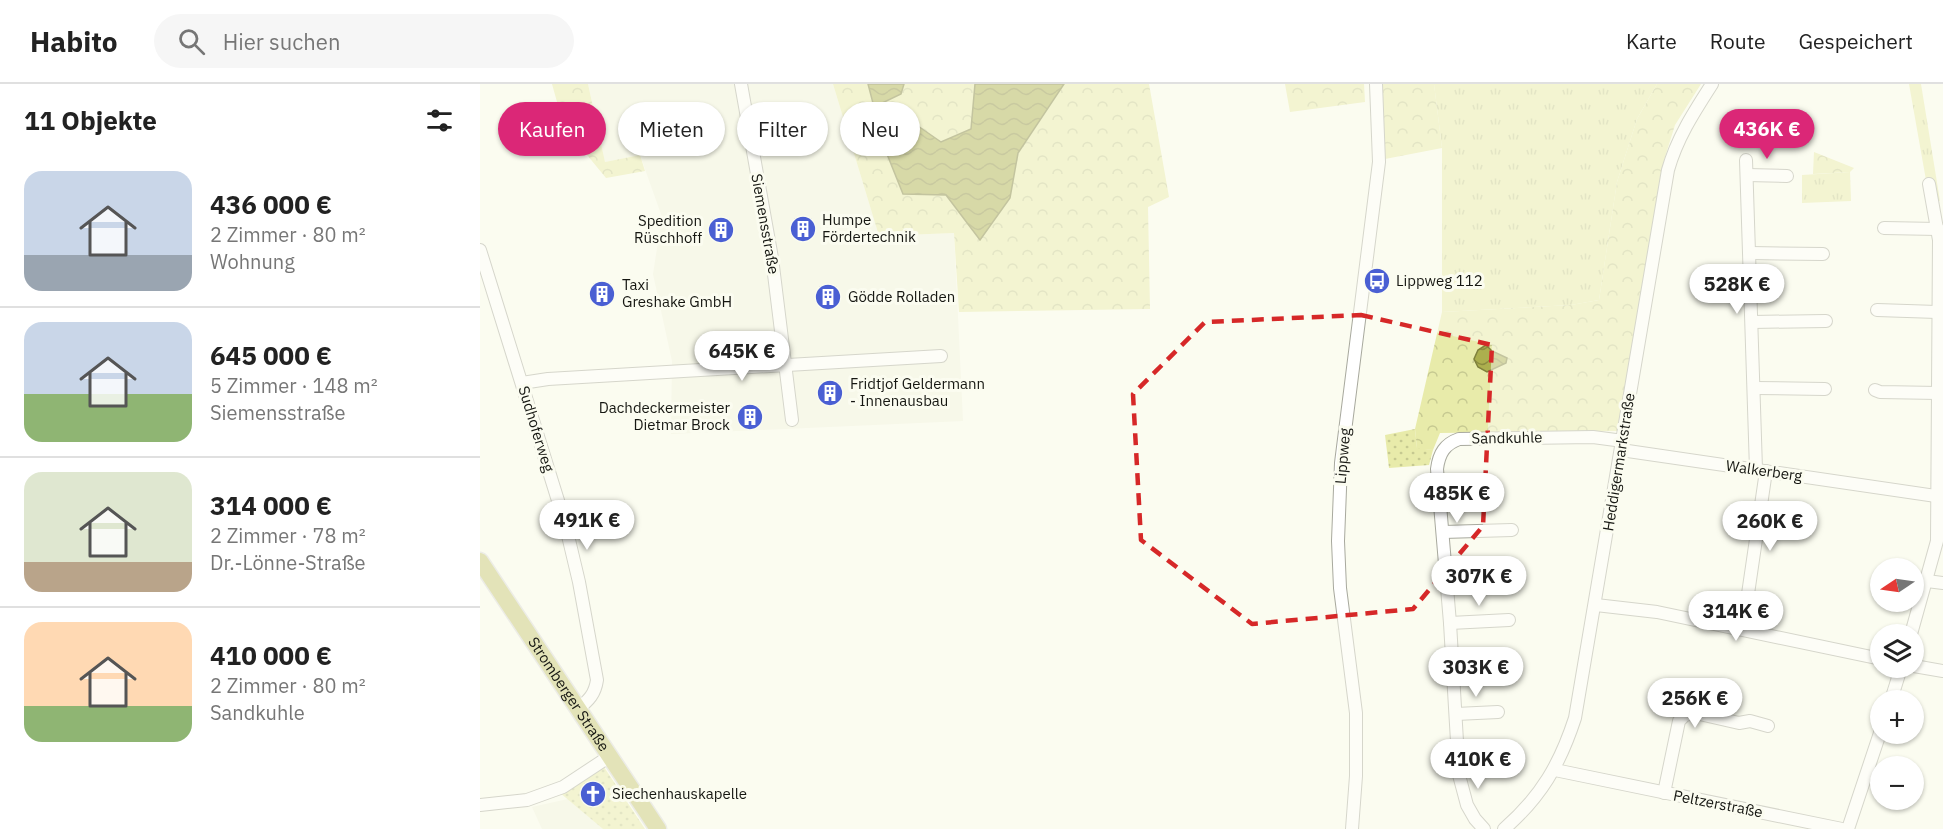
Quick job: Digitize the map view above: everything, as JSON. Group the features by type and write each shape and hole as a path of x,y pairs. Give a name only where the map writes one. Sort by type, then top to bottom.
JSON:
{"main road":[{"name":"Stromberger Straße","path":"480,561 658,829"}],"street":[{"name":"Siemensstraße","path":"741,84 772,258 792,420"},
{"name":"Lippweg","path":"1352,829 1356,776 1356,713 1340,588 1338,541 1341,463 1379,162 1376,84"},
{"name":"Heddigermarkstraße","path":"1504,829 1521,814 1555,770 1575,718 1668,170 1683,130 1712,84"},
{"path":"1743,628 1761,470 1754,388 1746,160"},
{"path":"1747,175 1787,176"},
{"path":"1914,624 1936,541 1940,497 1938,229 1929,184"},
{"path":"1884,228 1938,229"},
{"name":"Sudhoferweg","path":"480,250 565,523 592,646 597,680 595,692 578,709"},
{"path":"1750,253 1823,254"},
{"path":"1877,310 1937,312"},
{"path":"1752,322 1826,321"},
{"path":"522,383 548,379 941,356"},
{"path":"1754,388 1825,389"},
{"path":"1875,390 1938,393"},
{"name":"Sandkuhle","path":"1484,829 1467,805 1459,775 1438,458 1450,442 1460,439 1593,436 1622,445"},
{"name":"Walkerberg","path":"1622,445 1761,470 1940,497"},
{"path":"1443,532 1512,530"},
{"path":"1927,581 1943,583"},
{"path":"1596,604 1657,612 1743,628 1870,657"},
{"path":"1450,623 1509,620"},
{"path":"1924,668 1943,671"},
{"path":"1456,714 1498,712"},
{"name":"Peltzerstraße","path":"1664,793 1679,721 1685,715 1695,713 1739,723 1750,721 1768,726"},
{"path":"1848,829 1876,744"},
{"path":"480,805 527,800 563,787 610,756"},
{"name":"Peltzerstraße","path":"1555,770 1842,829"}],"highlighted area":[{"path":"1361,315 1492,345 1483,526 1413,609 1252,624 1141,540 1133,394 1205,322"}],"shaded area":[{"path":"588,84 833,84 840,107 840,156 855,156 879,236 954,233 963,421 671,434 672,361 653,274 662,217 640,156 725,156 725,102 618,102 618,156 635,156 605,162 606,102 592,102"},
{"path":"568,799 603,829 542,829 532,807"}],"green space":[{"path":"552,84 588,84 592,102 557,102"},
{"path":"833,84 868,84 873,102 840,102 840,107"},
{"path":"904,84 975,84 971,129 941,142 946,195 1010,198 1018,153 1064,84 1149,84 1169,197 1148,207 1150,309 959,312 954,233 879,236 855,156 920,156 920,102 884,102 901,94"},
{"path":"1285,84 1364,84 1365,102 1290,112"},
{"path":"1381,84 1434,84 1442,148 1385,159"},
{"path":"1434,84 1657,84 1637,119 1617,182 1599,300 1571,305 1442,312 1442,148"},
{"path":"1657,84 1701,84 1675,125 1665,157 1618,431 1440,433 1433,450 1417,449 1415,429 1442,312 1571,305 1599,300 1617,182 1637,119"},
{"path":"1909,84 1921,84 1940,201 1929,197"},
{"path":"1814,152 1854,168 1850,172 1813,174"},
{"path":"588,156 604,156 605,162 640,156 645,171 606,178"},
{"path":"1850,172 1851,201 1802,203 1802,175"},
{"path":"1415,429 1417,448 1433,450 1429,465 1389,468 1385,435"},
{"path":"604,767 645,829 603,829 559,792"}],"water":[{"path":"868,84 904,84 901,94 884,102 873,102"},
{"path":"975,84 1064,84 1018,153 1010,198 980,240 946,195 903,194 888,156 920,156 920,127 941,142 971,129"},
{"path":"1486,345 1492,351 1507,358 1506,363 1487,372 1478,367 1474,359 1478,350"}],"place":[{"name":"Humpe Fördertechnik","path":"803,229"},
{"name":"Spedition Rüschhoff","path":"721,230"},
{"name":"Lippweg 112","path":"1377,281"},
{"name":"Taxi Greshake GmbH","path":"602,294"},
{"name":"Gödde Rolladen","path":"828,297"},
{"name":"Fridtjof Geldermann - Innenausbau","path":"830,393"},
{"name":"Dachdeckermeister Dietmar Brock","path":"750,417"},
{"name":"Siechenhauskapelle","path":"593,794"}]}
